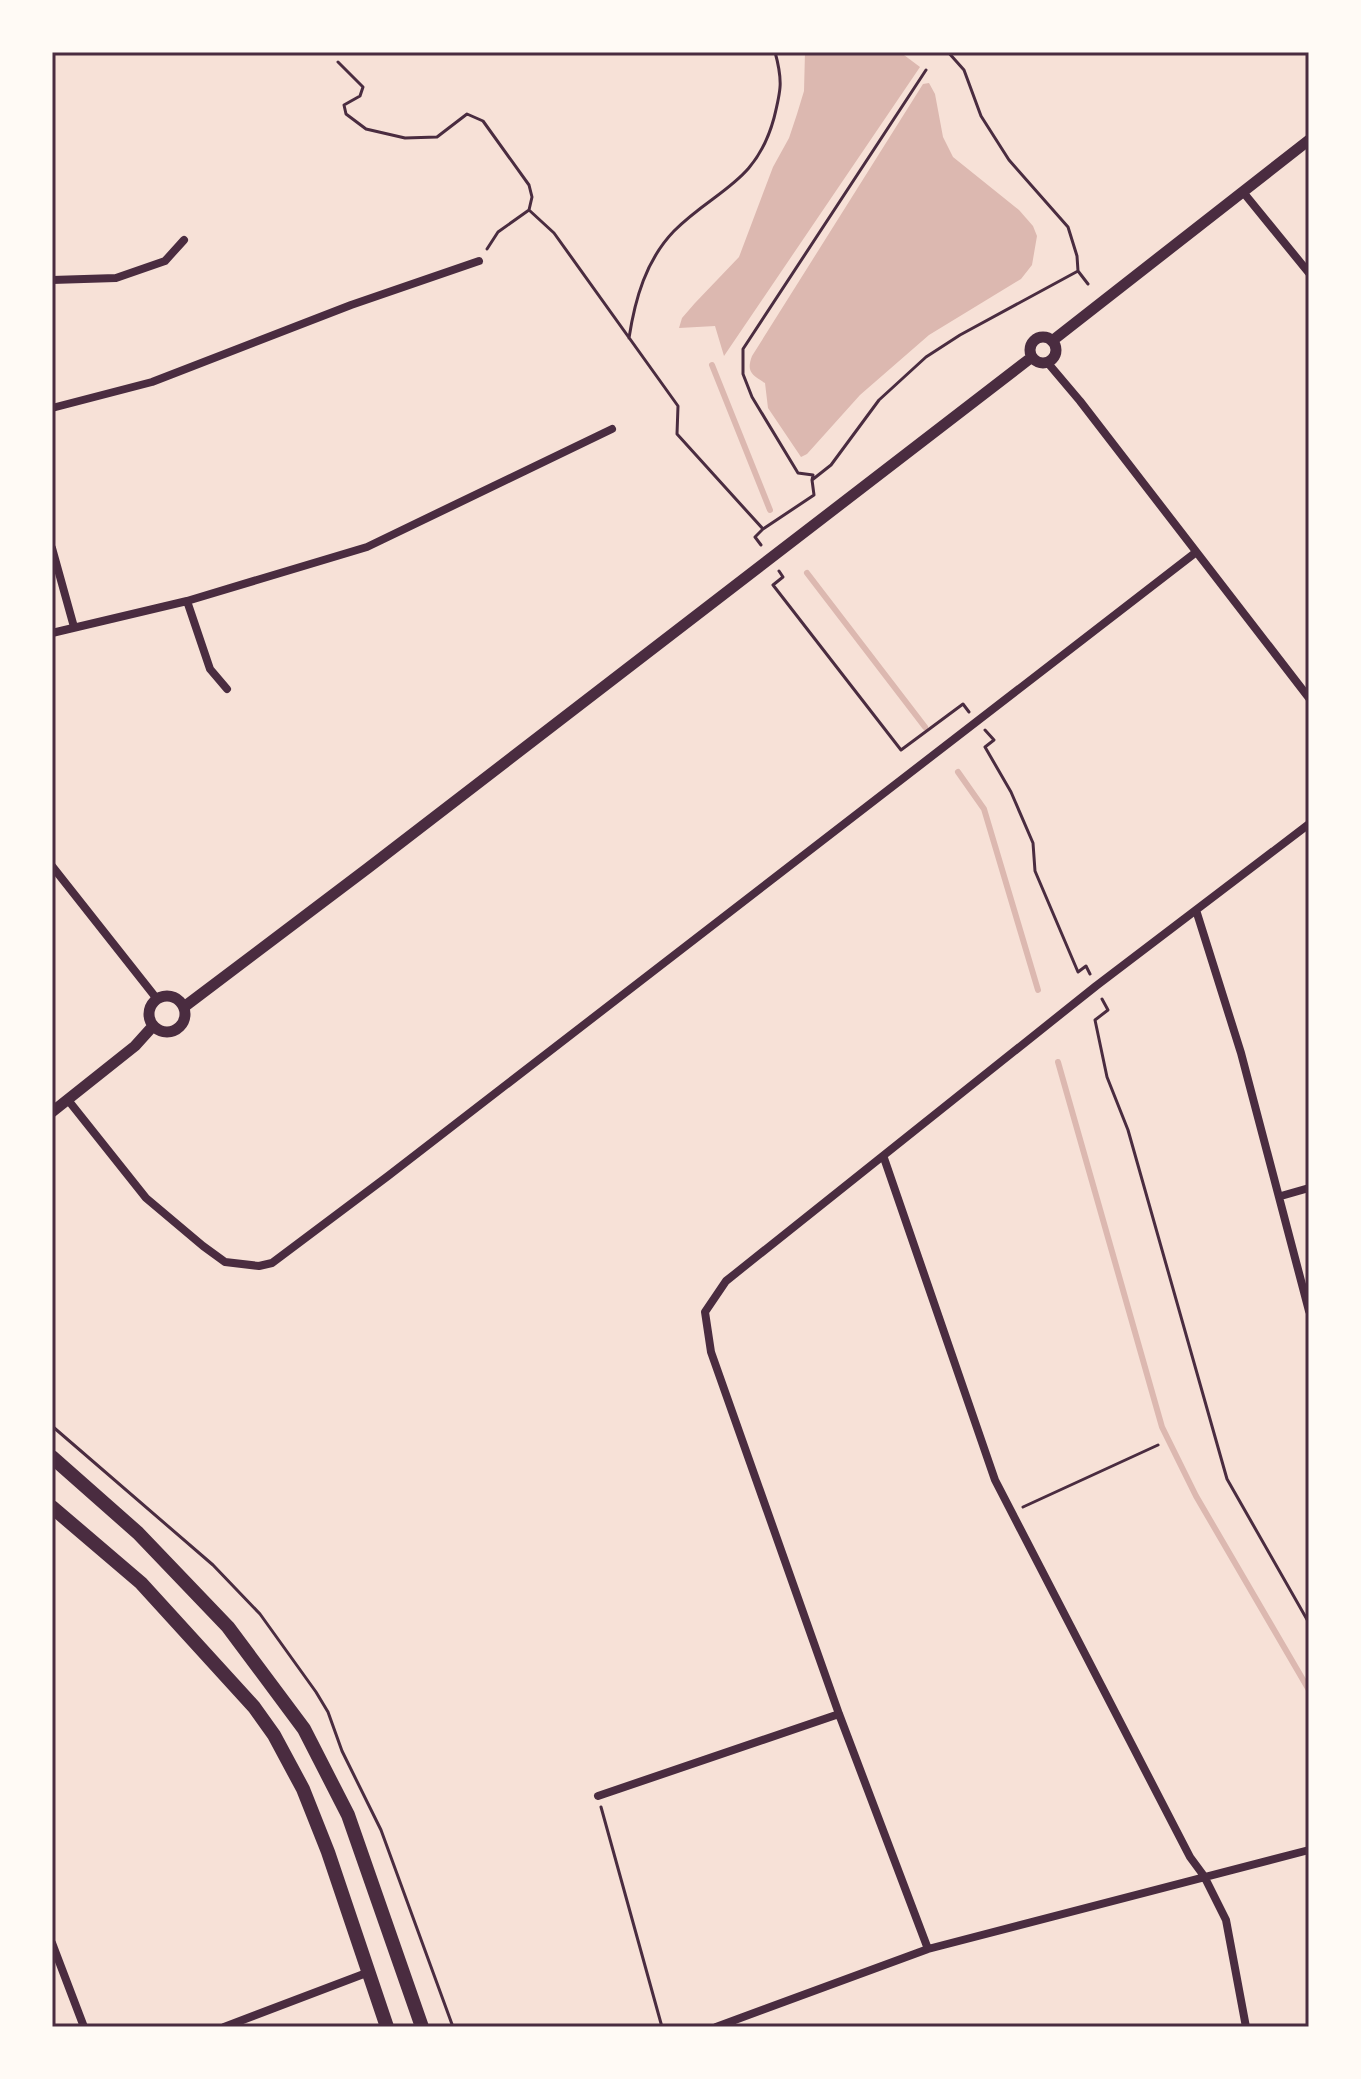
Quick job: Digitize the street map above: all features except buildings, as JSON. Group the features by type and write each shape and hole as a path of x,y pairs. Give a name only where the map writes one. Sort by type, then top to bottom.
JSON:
{"main road":[{"path":"52,1457 138,1533 228,1627 304,1729 348,1815 422,2027"},
{"path":"52,1507 141,1583 254,1707 274,1735 303,1789 387,2027"}],"street":[{"path":"1052,341 1309,140"},
{"path":"1243,192 1309,273"},
{"path":"52,280 116,278 165,261 184,240"},
{"path":"52,408 152,382 351,305 479,261"},
{"path":"1045,337 1052,341 1055,353 1047,362 1039,362 1032,357 1031,345 1037,338 1045,337"},
{"path":"184,1007 1032,357"},
{"path":"1047,362 1309,698"},
{"path":"52,633 187,601 367,547 612,429"},
{"path":"52,548 74,627"},
{"path":"68,1100 146,1198 203,1246 225,1262 259,1266 272,1263 1195,553"},
{"path":"187,601 210,669 227,689"},
{"path":"928,1949 839,1714 711,1352 705,1312 726,1281 1309,824"},
{"path":"52,866 157,999"},
{"path":"1196,910 1241,1053 1309,1311"},
{"path":"163,996 175,998 184,1007 184,1021 175,1031 161,1032 153,1026 148,1015 157,999 163,996"},
{"path":"52,1112 135,1046 153,1026"},
{"path":"884,1158 995,1480 1190,1857 1204,1876 1226,1920 1246,2027"},
{"path":"1281,1196 1309,1188"},
{"path":"598,1796 839,1714"},
{"path":"716,2027 928,1949 1309,1850"},
{"path":"52,1943 84,2027"},
{"path":"224,2027 369,1972"}],"path":[{"path":"629,338 634,303 653,258 675,231 744,175 767,145 782,76 775,52"},
{"path":"948,52 964,70 981,116 1009,160 1068,227 1078,271 1088,284"},
{"path":"338,62 363,87 360,96 344,105 346,114 366,129 405,138 437,137 467,114 483,121 529,185 532,197 529,210 498,232 479,261"},
{"path":"755,537 814,495 813,475 798,473 752,397 743,374 743,349 926,70"},
{"path":"529,210 554,233 678,406 677,434 763,529"},
{"path":"812,480 831,465 879,400 926,357 960,335 1078,271"},
{"path":"783,577 773,585 901,750 963,704"},
{"path":"994,740 985,747 1011,792 1033,843 1035,871 1078,972 1086,966"},
{"path":"1108,1010 1095,1020 1107,1077 1128,1130 1227,1479 1309,1623"},
{"path":"1012,1512 1158,1445"},
{"path":"598,1796 662,2027"}],"shaded area":[{"path":"805,52 900,52 920,67 724,356 715,326 679,328 682,318 739,257 797,114 804,91"},
{"path":"929,83 935,94 943,137 953,157 1019,210 1033,226 1037,236 1032,265 1021,279 929,335 860,395 801,457 768,408 765,383 754,375 750,361 923,84"}],"waterway":[{"path":"712,365 770,510"},
{"path":"807,573 925,727"},
{"path":"958,772 984,809 1038,990"},
{"path":"1058,1062 1162,1427 1196,1496 1309,1690"}]}
